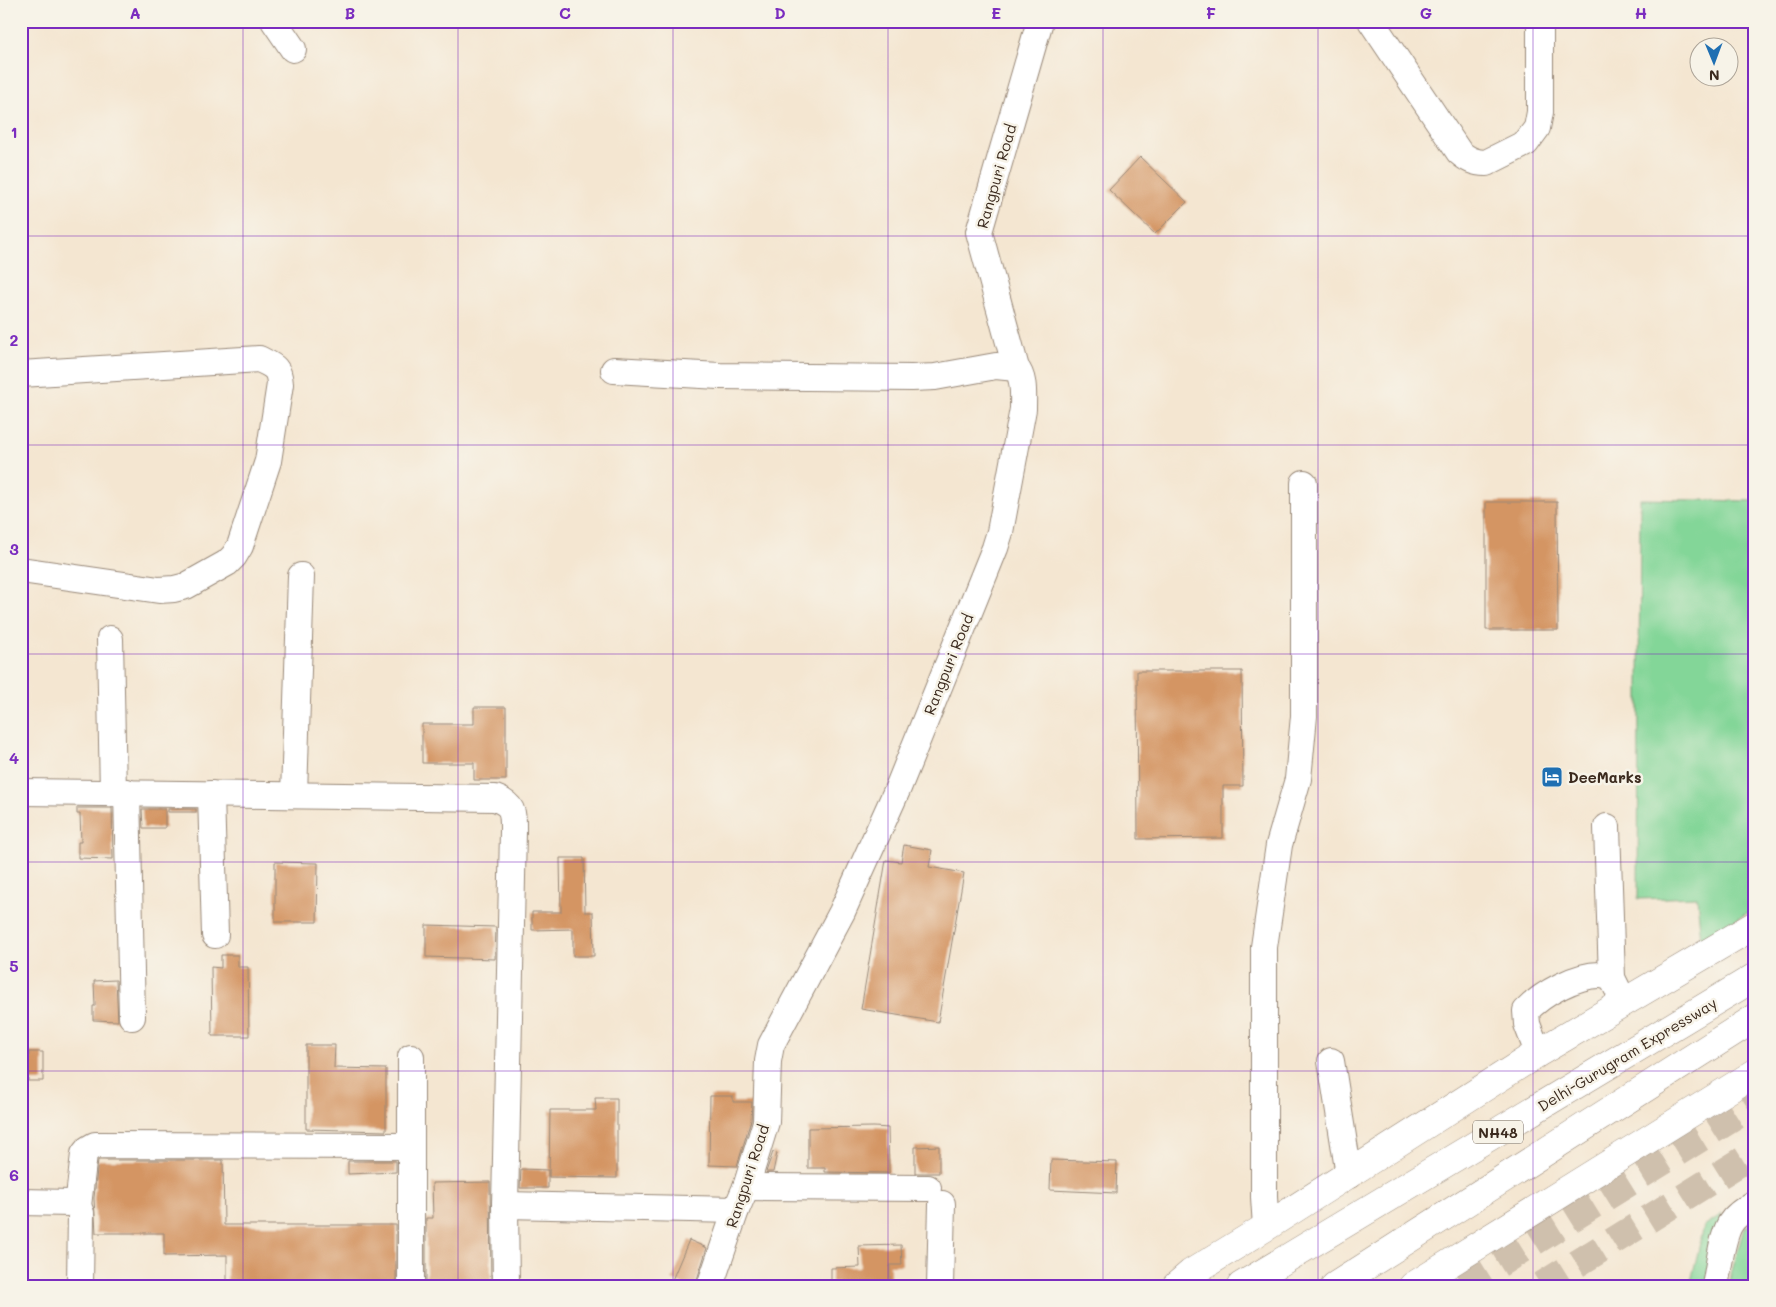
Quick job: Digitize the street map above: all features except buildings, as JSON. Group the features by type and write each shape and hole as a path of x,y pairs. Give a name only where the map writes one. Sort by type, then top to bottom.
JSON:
{"main road":[{"path":"1176,1286 1191,1273 1538,1053 1755,925"},
{"name":"Delhi-Gurugram Expressway","path":"1241,1286 1755,977"},
{"name":"NH48","path":"1335,1286 1755,1018"},
{"path":"1413,1286 1755,1073"}],"street":[{"path":"274,21 294,50"},
{"name":"Rangpuri Road","path":"710,1286 766,1122 768,1061 771,1045 842,912 898,788 1000,532 1023,409 1021,373 1016,368 978,232 1040,21"},
{"path":"1371,21 1459,152 1465,158 1479,163 1486,163 1526,143 1537,128 1540,112 1540,21"},
{"path":"21,374 259,359 276,369 280,384 268,462 263,480 240,546 227,563 186,586 158,590 21,570"},
{"path":"614,370 726,376 912,378 934,377 996,366 1016,368"},
{"path":"1266,1227 1264,1197 1263,966 1278,851 1298,779 1302,744 1304,716 1304,483"},
{"path":"294,795 301,576"},
{"path":"110,638 132,1017"},
{"path":"21,792 495,798 511,807 513,831 505,1205 506,1286"},
{"path":"211,794 215,936"},
{"path":"1607,826 1612,978 1624,1002"},
{"path":"1538,1053 1527,1024 1526,1010 1549,991 1581,979 1601,975 1612,978"},
{"path":"410,1286 412,1057"},
{"path":"1331,1061 1349,1174"},
{"path":"80,1286 81,1213 78,1206 84,1154 95,1145 411,1146"},
{"path":"505,1205 935,1196 940,1286"},
{"path":"21,1202 72,1203 78,1206"},
{"path":"1714,1286 1726,1233 1731,1222 1739,1213 1755,1203"}],"green space":[{"path":"1640,499 1755,501 1755,908 1701,941 1697,897 1638,899"},
{"path":"1722,1214 1706,1286 1690,1286 1704,1226"},
{"path":"1755,1221 1755,1286 1728,1286 1744,1228"}],"tunnel":[{"path":"1463,1286 1755,1104"},
{"path":"1541,1286 1755,1153"}],"place":[{"name":"DeeMarks","path":"1552,777"}]}
